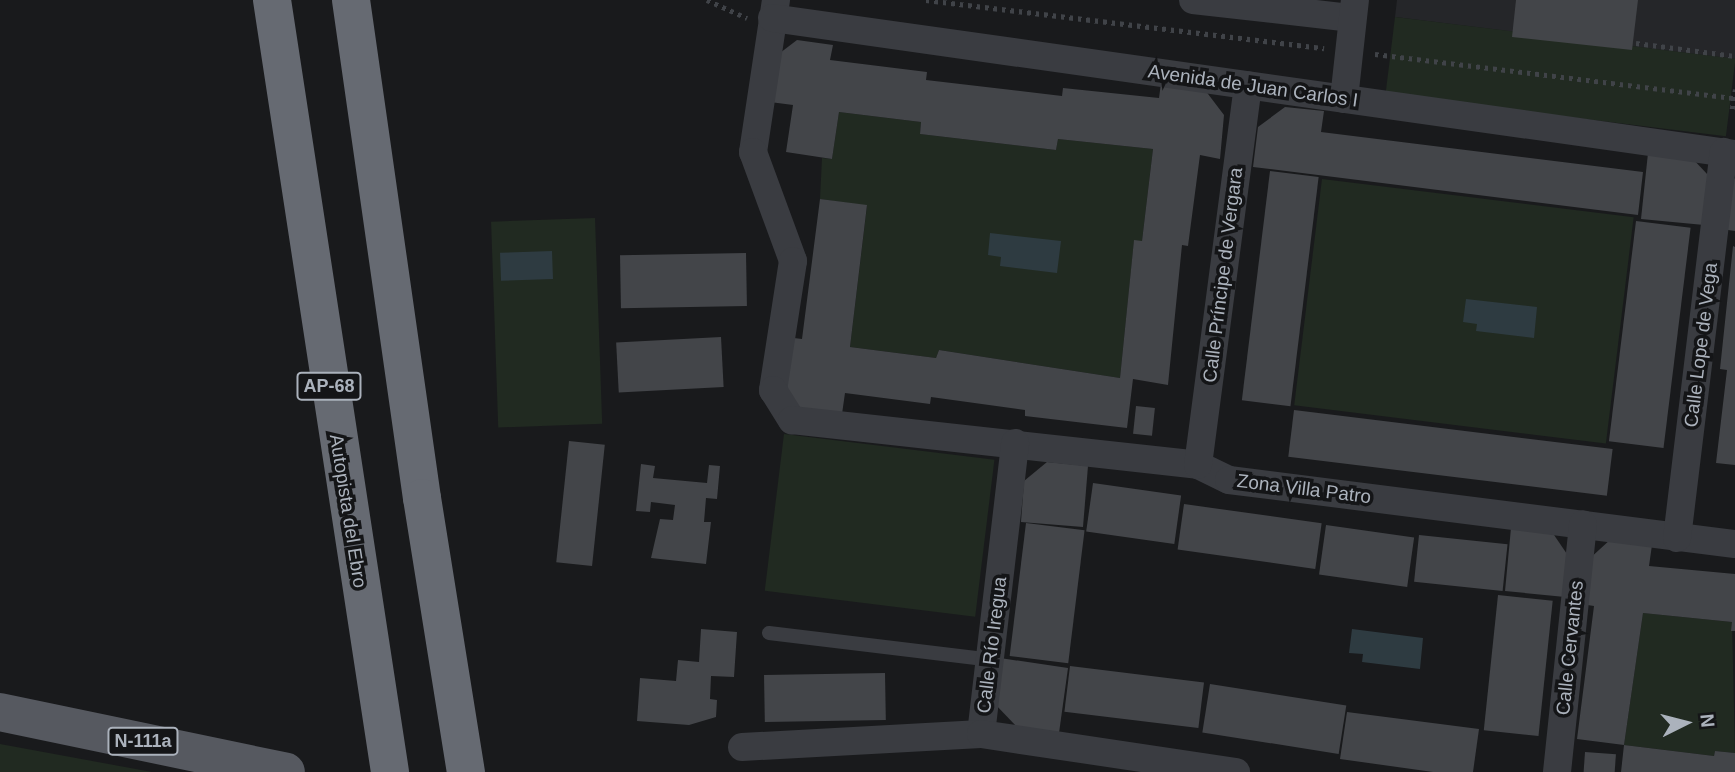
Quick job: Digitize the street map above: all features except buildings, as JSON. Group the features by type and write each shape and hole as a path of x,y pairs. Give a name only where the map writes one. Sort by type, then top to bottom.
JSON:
{"highway":[{"name":"Autopista del Ebro","path":"272,0 390,772"},
{"path":"351,0 422,498 466,772"}],"main road":[{"name":"N-111a","path":"0,712 286,772"}],"street":[{"path":"1193,0 1353,9 1344,99"},
{"name":"Avenida de Juan Carlos I","path":"774,9 1248,85 1730,153"},
{"name":"Zona Villa Patro","path":"774,9 753,152 793,261 773,390 792,420 1198,465 1229,480 1735,544"},
{"name":"Calle Príncipe de Vergara","path":"1198,465 1248,85"},
{"name":"Calle Lope de Vega","path":"1677,538 1730,153"},
{"name":"Calle Río Iregua","path":"741,747 981,734 992,660 1015,443"},
{"name":"Calle Cervantes","path":"1557,772 1583,524"},
{"path":"981,734 1236,772"}],"lane":[{"path":"769,633 992,660"}],"path":[{"path":"707,0 744,18 774,9"},
{"path":"1636,43 1735,56"},
{"path":"1732,109 1735,89"}],"shaded area":[{"path":"1397,0 1735,0 1735,59 1395,17"},
{"path":"1395,17 1735,59 1726,136 1385,94"},
{"path":"839,112 921,122 920,134 1056,150 1058,139 1153,149 1142,241 1134,241 1120,378 939,350 936,358 850,347 867,206 820,199 822,158 832,159"},
{"path":"1322,179 1634,217 1606,444 1294,405"},
{"path":"595,218 602,424 498,428 491,222"},
{"path":"990,233 1061,241 1057,273 1000,266 1001,257 988,255"},
{"path":"552,251 553,279 501,281 500,253"},
{"path":"1466,299 1537,307 1534,338 1476,331 1477,324 1463,322"},
{"path":"784,434 994,460 975,617 765,591"},
{"path":"1643,613 1732,622 1735,753 1715,751 1714,756 1624,745"},
{"path":"1352,629 1423,638 1420,669 1362,662 1363,654 1349,653"},
{"path":"0,744 152,772 0,772"}]}
